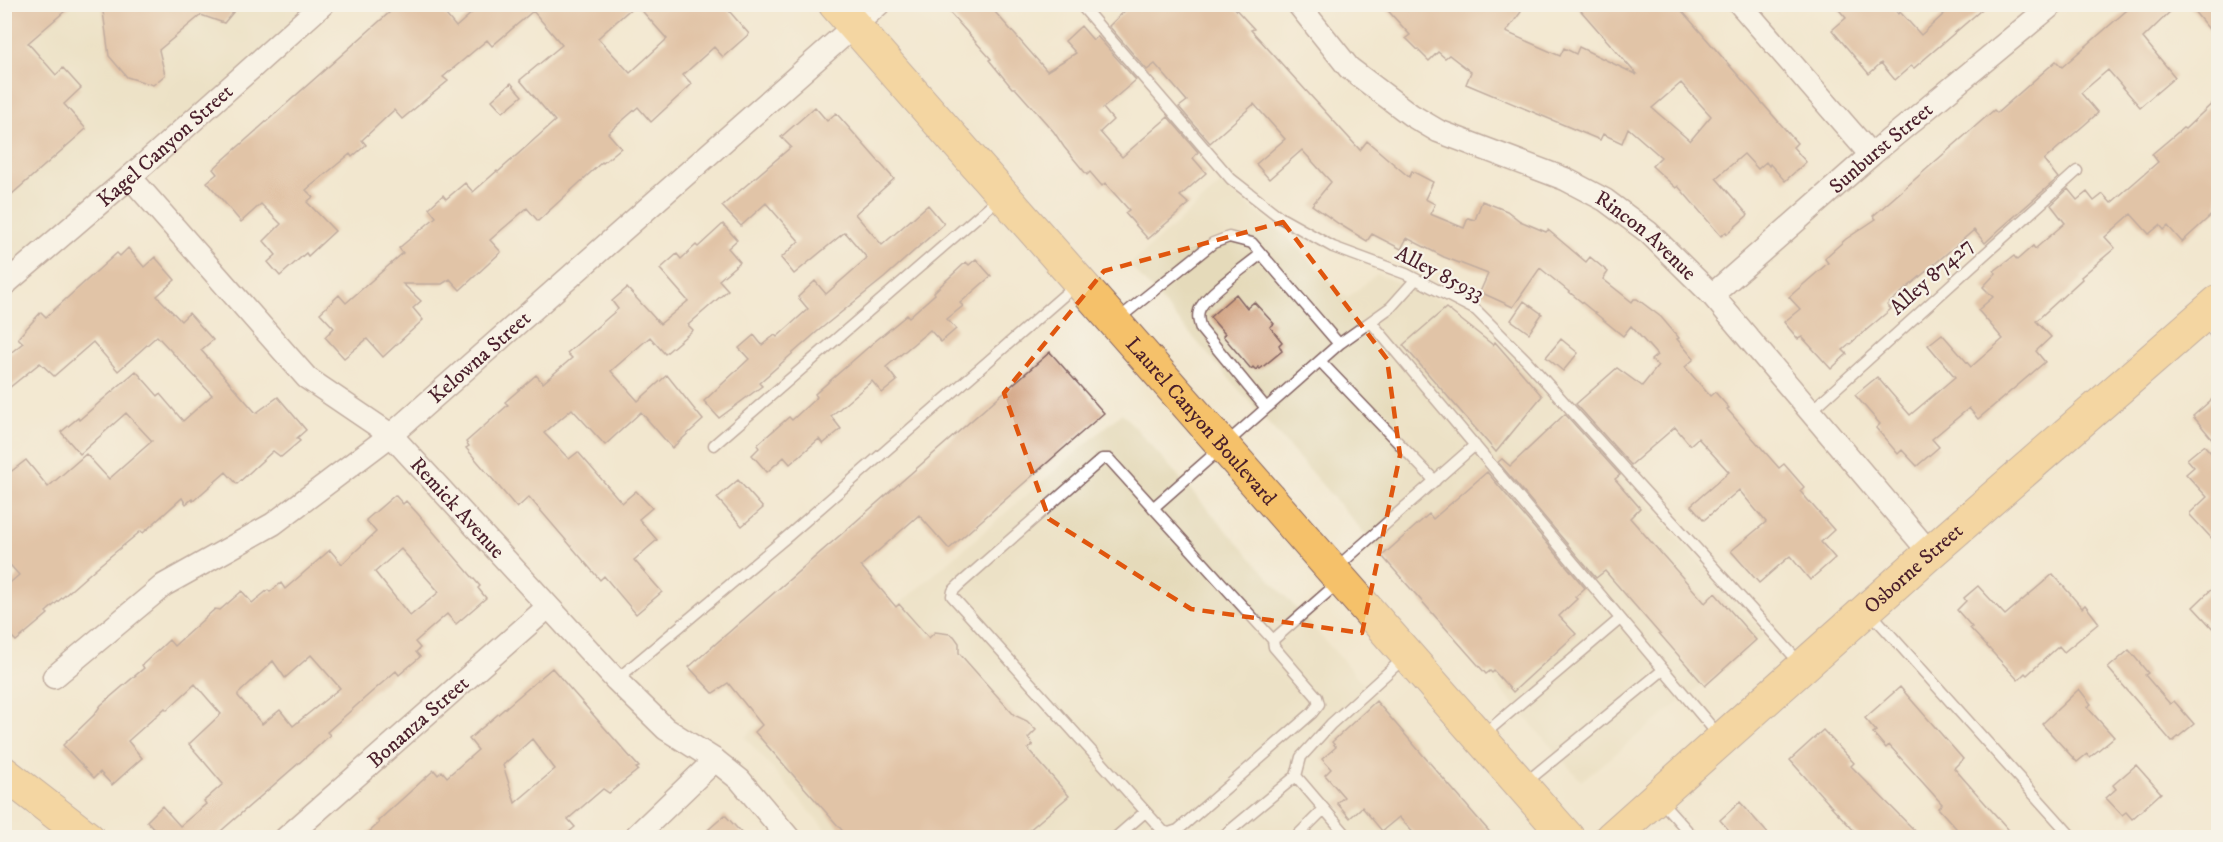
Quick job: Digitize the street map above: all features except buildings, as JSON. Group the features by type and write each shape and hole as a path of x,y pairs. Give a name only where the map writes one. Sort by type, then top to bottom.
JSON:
{"main road":[{"name":"Laurel Canyon Boulevard","path":"845,15 1568,837"},
{"name":"Osborne Street","path":"1611,837 1930,553 2213,318"},
{"path":"4,773 88,837"},
{"path":"4,780 55,837"}],"street":[{"name":"Kagel Canyon Street","path":"4,285 130,177 323,4"},
{"name":"Kelowna Street","path":"54,677 164,585 273,525 391,435 845,15 879,4"},
{"name":"Rincon Avenue","path":"1298,4 1349,68 1411,115 1438,131 1565,179 1605,200 1648,232 1712,295 1930,553"},
{"path":"1740,4 1871,155"},
{"name":"Sunburst Street","path":"1712,295 1871,155 2053,4"},
{"name":"Remick Avenue","path":"130,177 307,378 391,435 616,680 666,729 716,760 740,780 789,837"},
{"name":"Bonanza Street","path":"286,837 548,607"},
{"path":"634,837 716,760"}],"lane":[{"name":"Alley 85933","path":"1080,4 1231,179 1281,218 1333,247 1416,279 1476,310 1526,360 1803,667"},
{"name":"Alley 87427","path":"1811,411 2077,171"},
{"path":"714,445 1003,195"},
{"path":"1115,322 1213,243 1229,237 1252,243 1339,344"},
{"path":"1261,254 1206,299 1199,309 1197,318 1201,329 1266,408"},
{"path":"1154,508 1339,344 1391,307 1416,279"},
{"path":"616,680 788,536 1079,282"},
{"path":"1371,322 1721,739"},
{"path":"1320,361 1435,481"},
{"path":"1273,640 1337,575 1475,445"},
{"path":"1102,459 1108,459 1154,508 1273,640 1274,647 1317,697 1318,704 1312,713 1178,830 1169,833 1163,831 1145,812 952,596 953,591 959,585 1102,459"},
{"path":"1868,610 2073,837"},
{"path":"1480,737 1620,619"},
{"path":"1221,837 1296,776 1301,756 1331,724 1407,655"},
{"path":"1522,785 1663,670"},
{"path":"1296,776 1349,837"},
{"path":"1656,797 1694,837"},
{"path":"1295,837 1324,809"},
{"path":"1120,836 1145,812"}],"highlighted area":[{"path":"1283,222 1387,359 1400,455 1362,633 1191,609 1049,519 1004,393 1104,271"}],"shaded area":[{"path":"5,5 323,5 5,285"},
{"path":"1221,184 1285,235 1347,298 1377,274 1448,303 1508,348 1764,635 1581,781 1130,265"},
{"path":"1122,413 1377,699 1496,837 832,837 745,737"}]}
